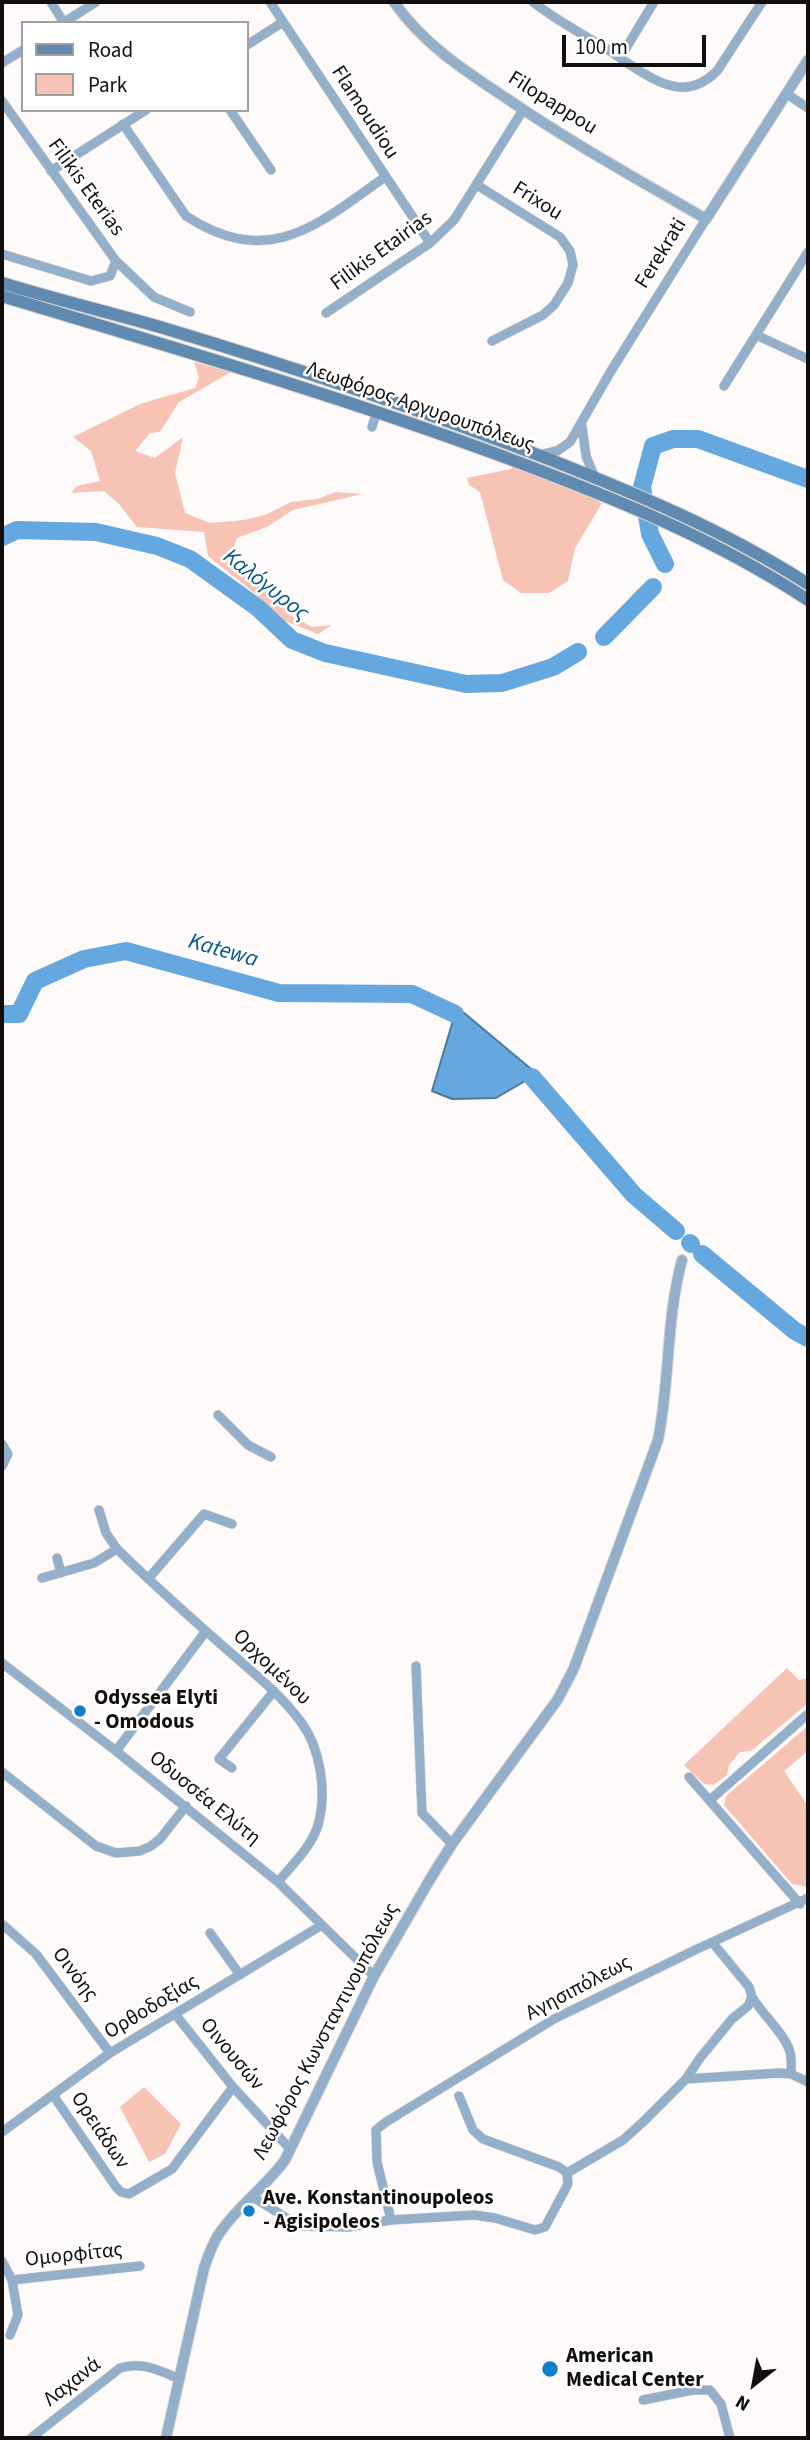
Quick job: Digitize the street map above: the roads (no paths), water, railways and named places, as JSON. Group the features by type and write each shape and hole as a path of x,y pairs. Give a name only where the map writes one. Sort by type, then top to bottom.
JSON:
{"main road":[{"name":"Λεωφόρος Αργυρουπόλεως","path":"2,284 160,327 308,373 537,455 686,515 773,561 808,584"},
{"name":"Λεωφόρος Αργυρουπόλεως","path":"2,296 377,411 600,493 690,533 765,572 808,600"}],"street":[{"path":"51,2 63,21"},
{"path":"67,21 96,2"},
{"name":"Flamoudiou","path":"270,2 430,243"},
{"name":"Filopappou","path":"394,2 445,58 523,110 706,219"},
{"path":"620,58 654,2"},
{"path":"539,3 620,58 670,86 682,87 709,80 762,2"},
{"path":"248,44 283,22"},
{"path":"2,63 21,51"},
{"name":"Ferekrati","path":"537,455 557,451 570,442 582,426 611,371 808,60"},
{"path":"786,94 808,108"},
{"name":"Filikis Eterias","path":"2,101 116,261"},
{"name":"Filikis Etairias","path":"326,313 430,243 454,220 523,110"},
{"path":"51,171 143,112"},
{"path":"231,112 271,170"},
{"path":"123,124 186,216 201,226 233,239 258,242 290,236 317,226 385,177"},
{"name":"Frixou","path":"477,185 560,237 570,251 573,265 568,283 554,305 543,316 492,341"},
{"path":"724,386 808,252"},
{"path":"2,254 91,282 110,276 116,261 154,297 190,312"},
{"path":"756,335 808,359"},
{"path":"372,427 377,411"},
{"path":"582,426 586,456 596,478"},
{"name":"Λεωφόρος Κωνσταντινουπόλεως","path":"166,2438 204,2268 211,2248 223,2227 273,2176 290,2149 373,1976 452,1844 558,1699 574,1668 658,1440 673,1299 682,1260"},
{"path":"218,1415 248,1445 271,1457"},
{"path":"2,1444 8,1454 2,1466"},
{"name":"Ορχομένου","path":"99,1510 106,1533 117,1549 274,1691 302,1723 315,1753 321,1783 321,1805 317,1827 309,1844 278,1882"},
{"path":"148,1579 205,1514 232,1524"},
{"path":"42,1578 94,1563 117,1549"},
{"path":"57,1558 61,1573"},
{"path":"116,1751 206,1631"},
{"name":"Οδυσσέα Ελύτη","path":"2,1663 186,1806 278,1882 373,1976"},
{"path":"416,1666 422,1813 452,1844"},
{"path":"232,1768 219,1759 274,1691"},
{"path":"710,1800 808,1714"},
{"path":"2,1772 96,1846 116,1853 140,1851 151,1846 160,1839 186,1806"},
{"path":"690,1777 804,1901"},
{"name":"Αγησιπόλεως","path":"391,2220 377,2162 376,2130 554,2019 712,1942 804,1901"},
{"name":"Οινόης","path":"2,1924 36,1954 110,2053"},
{"name":"Ορθοδοξίας","path":"3,2131 110,2053 322,1925"},
{"path":"210,1933 240,1975"},
{"path":"712,1942 750,1987 760,2011 787,2043 791,2055 790,2074"},
{"path":"567,2173 623,2140 686,2079 732,2018 748,2006 752,1997"},
{"name":"Οινουσών","path":"175,2014 233,2087 290,2149"},
{"path":"686,2079 790,2074 808,2082"},
{"name":"Ορειάδων","path":"52,2095 116,2187 129,2194 172,2169 233,2087"},
{"path":"253,2197 299,2225 349,2227 391,2220 474,2215 495,2218 535,2230 545,2227 568,2184 567,2173 559,2167 482,2139 473,2130 459,2096"},
{"name":"Ομορφίτας","path":"2,2261 12,2280 18,2315 10,2335"},
{"name":"Ομορφίτας","path":"12,2280 141,2266"},
{"name":"Λαχανά","path":"31,2438 120,2368 144,2365 180,2379"},
{"path":"643,2400 693,2390 710,2390 721,2404 730,2438"}],"water":[{"path":"457,1007 537,1074 496,1098 452,1099 432,1091"}],"waterway":[{"name":"Καλόγυρος","path":"665,564 650,534 642,487 653,446 673,439 698,439 808,479"},
{"name":"Καλόγυρος","path":"2,537 17,530 96,532 157,546 190,559 258,608 292,640 325,653 466,684 502,683 553,667 578,652"},
{"name":"Καλόγυρος","path":"604,637 653,587"},
{"name":"Katewa","path":"2,1014 19,1014 35,981 84,959 126,951 279,993 412,994 455,1014"},
{"name":"Katewa","path":"532,1077 634,1195 676,1231"},
{"name":"Katewa","path":"702,1254 795,1331 808,1338"}],"place":[{"name":"Odyssea Elyti - Omodous","path":"80,1711"},
{"name":"Ave. Konstantinoupoleos - Agisipoleos","path":"249,2211"},
{"name":"American Medical Center","path":"550,2369"}]}
